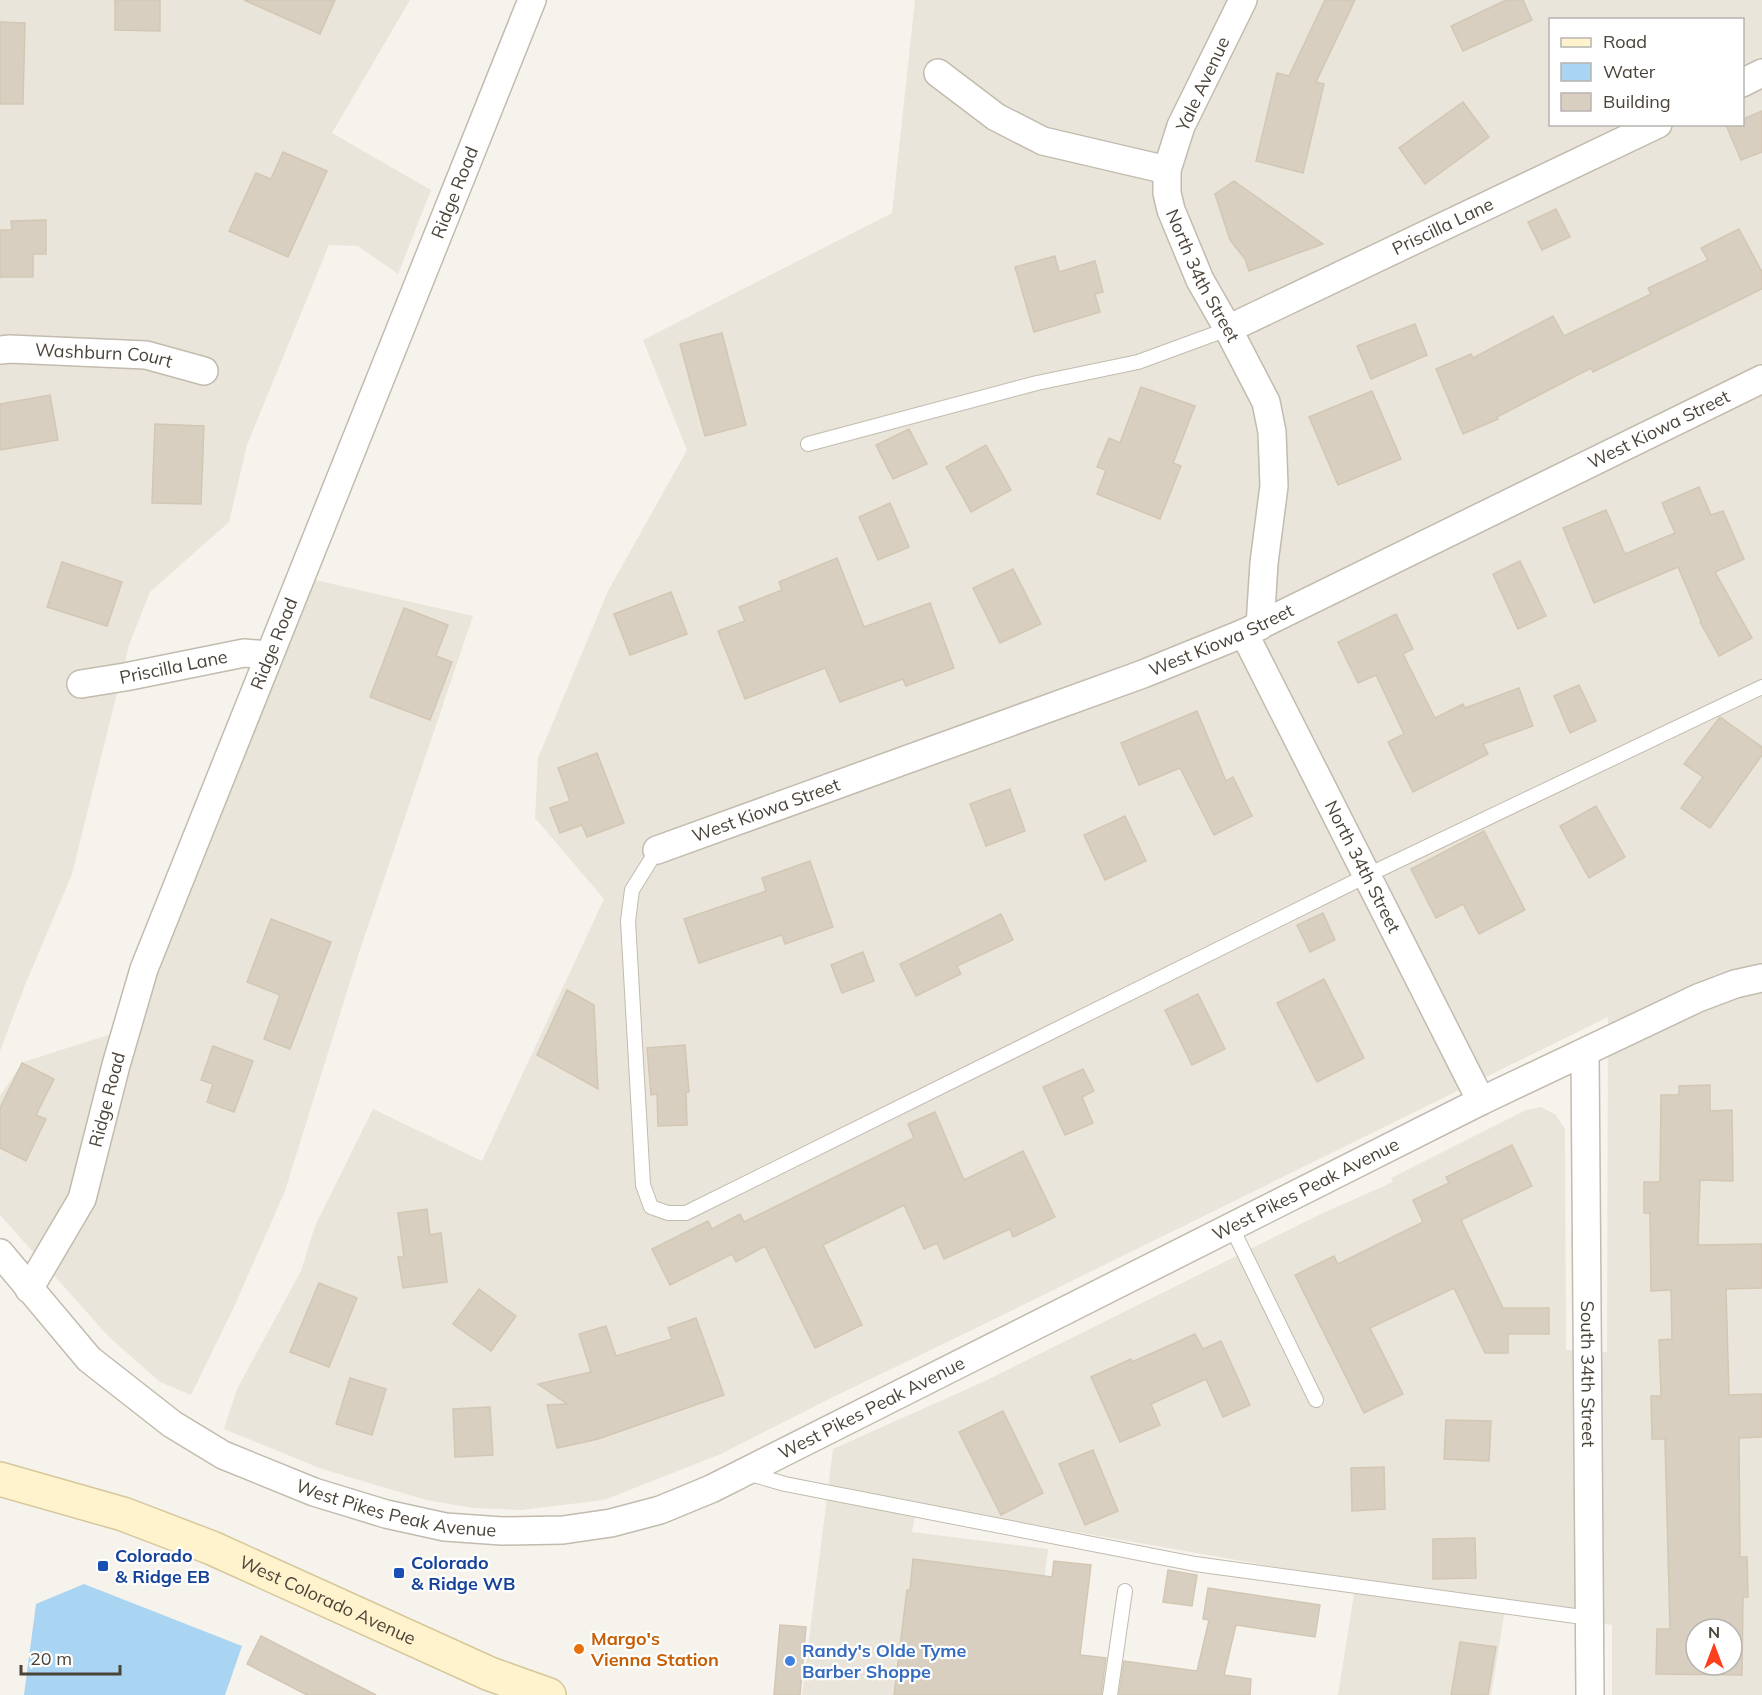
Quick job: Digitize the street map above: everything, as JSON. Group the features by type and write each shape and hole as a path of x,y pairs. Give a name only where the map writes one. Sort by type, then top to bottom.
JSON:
{"main road":[{"name":"West Colorado Avenue","path":"1,1483 123,1514 212,1548 490,1674 549,1695"}],"street":[{"name":"Ridge Road","path":"29,1289 82,1199 116,1065 144,969 532,0"},
{"name":"Yale Avenue","path":"1167,170 1181,126 1243,0"},
{"path":"938,73 996,117 1043,141 1167,170"},
{"path":"1744,82 1762,73"},
{"name":"Priscilla Lane","path":"1228,329 1654,126"},
{"name":"North 34th Street","path":"1167,170 1167,193 1171,210 1200,280 1266,402 1272,432 1274,486 1252,630 1368,875 1481,1101"},
{"name":"Washburn Court","path":"0,350 146,355 204,371"},
{"name":"West Kiowa Street","path":"657,850 1121,682 1252,630 1762,379"},
{"name":"Priscilla Lane","path":"81,684 243,653 268,655"},
{"name":"West Pikes Peak Avenue","path":"0,1253 89,1359 172,1424 223,1455 314,1492 386,1514 445,1527 502,1532 563,1530 611,1523 660,1510 745,1473 1481,1101 1698,998 1735,984 1762,978"},
{"name":"South 34th Street","path":"1585,1053 1590,1695"}],"lane":[{"path":"808,444 1037,383 1138,362 1228,329"},
{"path":"657,850 632,890 628,921 643,1185 651,1207 668,1213 686,1213 1368,875 1762,687"},
{"path":"1232,1228 1316,1400"},
{"path":"745,1473 785,1484 1195,1564 1590,1618"},
{"path":"1110,1695 1125,1591"}],"shaded area":[{"path":"0,0 410,0 332,133 431,190 398,274 358,246 329,245 247,445 229,522 150,592 129,645 72,874 0,1051"},
{"path":"915,0 1762,0 1762,1695 1612,1695 1612,1625 1505,1610 1491,1695 1338,1695 1356,1581 917,1504 912,1532 1048,1549 1031,1695 802,1695 833,1449 985,1381 1323,1213 1393,1182 1391,1178 1526,1110 1541,1107 1556,1115 1565,1129 1566,1350 1607,1352 1608,1017 721,1454 604,1500 521,1510 473,1508 426,1500 322,1469 224,1429 237,1389 301,1271 315,1226 373,1109 482,1161 604,899 535,818 538,758 608,591 687,450 643,340 892,213"},
{"path":"315,580 473,616 359,953 285,1191 234,1307 191,1395 160,1382 109,1337 0,1215 0,1096 23,1062 140,1025 170,935"}],"water":[{"path":"84,1584 242,1646 225,1695 24,1695 36,1604"}],"building":[{"path":"115,0 160,0 160,31 115,30"},
{"path":"244,0 335,0 320,34"},
{"path":"1325,0 1355,0 1316,82 1324,84 1303,173 1256,161 1277,73 1289,76"},
{"path":"1506,0 1523,0 1532,20 1463,51 1451,26"},
{"path":"0,22 25,23 23,104 0,104"},
{"path":"1463,102 1489,137 1425,184 1399,148"},
{"path":"1762,111 1762,152 1741,160 1726,126 1744,126 1744,119"},
{"path":"283,152 327,171 288,257 229,231 256,173 271,179"},
{"path":"1234,181 1323,244 1249,271 1245,259 1230,240 1215,194"},
{"path":"1556,209 1570,237 1542,250 1528,222"},
{"path":"46,220 46,254 33,254 33,277 0,277 0,230 12,230 11,221"},
{"path":"1739,229 1762,272 1762,289 1593,372 1591,368 1497,417 1498,419 1463,434 1436,369 1471,354 1473,358 1553,316 1564,336 1651,294 1648,288 1708,260 1701,248"},
{"path":"1055,256 1059,272 1095,261 1103,292 1095,294 1100,312 1034,332 1015,267"},
{"path":"1415,324 1427,355 1371,379 1357,346"},
{"path":"722,333 746,425 705,436 680,344"},
{"path":"1141,387 1195,406 1173,463 1181,466 1160,519 1097,494 1106,470 1097,467 1109,438 1120,443"},
{"path":"1372,391 1401,459 1338,485 1309,417"},
{"path":"50,395 58,440 0,450 0,404"},
{"path":"155,424 204,426 201,504 152,503"},
{"path":"909,429 927,464 893,479 876,445"},
{"path":"986,445 1011,490 971,512 946,467"},
{"path":"1699,487 1711,515 1723,511 1744,559 1715,572 1752,638 1719,656 1700,622 1678,567 1594,603 1563,528 1606,510 1625,554 1675,533 1662,503"},
{"path":"890,503 909,547 878,560 859,517"},
{"path":"837,558 864,627 930,603 954,668 906,686 903,679 840,702 825,668 745,699 718,631 745,621 739,607 782,590 779,582"},
{"path":"1520,561 1546,616 1518,629 1493,574"},
{"path":"62,562 122,582 107,626 47,607"},
{"path":"1013,569 1041,624 1000,643 973,588"},
{"path":"671,592 687,634 630,655 614,614"},
{"path":"404,608 448,625 436,656 452,662 430,720 370,697"},
{"path":"1396,614 1413,649 1403,654 1435,718 1463,704 1465,708 1519,688 1533,726 1483,744 1488,754 1413,792 1388,742 1404,734 1376,675 1358,683 1338,642"},
{"path":"1579,685 1596,721 1570,733 1554,696"},
{"path":"1197,711 1226,781 1233,777 1252,816 1214,835 1180,768 1139,785 1121,743"},
{"path":"1720,717 1762,747 1762,755 1710,828 1681,808 1703,777 1684,764"},
{"path":"597,753 624,823 587,837 582,825 560,833 550,808 570,801 558,768"},
{"path":"1010,789 1025,831 986,846 970,804"},
{"path":"1596,806 1625,857 1589,878 1560,826"},
{"path":"1125,816 1146,861 1105,880 1084,835"},
{"path":"1484,831 1525,910 1479,934 1463,904 1436,918 1411,869"},
{"path":"810,861 833,927 785,944 782,935 699,963 684,919 766,891 762,878"},
{"path":"1323,913 1335,940 1310,952 1297,925"},
{"path":"1001,914 1013,940 957,966 961,974 916,996 900,964"},
{"path":"271,919 331,942 290,1049 264,1039 280,995 247,982"},
{"path":"863,952 874,981 842,993 831,965"},
{"path":"1324,979 1364,1058 1317,1082 1277,1003"},
{"path":"567,990 594,1005 598,1089 537,1055"},
{"path":"1198,994 1225,1049 1192,1065 1165,1010"},
{"path":"685,1045 689,1092 686,1092 687,1125 658,1126 657,1094 651,1095 647,1048"},
{"path":"213,1046 253,1061 234,1112 207,1102 213,1084 201,1080"},
{"path":"22,1063 54,1079 36,1115 46,1119 26,1161 0,1148 0,1108"},
{"path":"1083,1069 1094,1091 1082,1097 1093,1123 1065,1135 1043,1087"},
{"path":"1710,1085 1710,1111 1732,1110 1733,1181 1700,1180 1698,1245 1762,1244 1762,1288 1726,1289 1729,1395 1762,1394 1762,1437 1739,1438 1740,1557 1747,1557 1748,1597 1743,1597 1743,1617 1684,1617 1684,1674 1656,1674 1657,1629 1670,1629 1665,1439 1652,1439 1651,1396 1661,1396 1659,1340 1672,1339 1671,1290 1651,1291 1650,1213 1644,1213 1644,1182 1660,1182 1661,1095 1679,1095 1679,1086"},
{"path":"935,1112 964,1180 1023,1151 1055,1217 1013,1237 1010,1229 944,1259 937,1243 924,1249 904,1205 823,1245 862,1325 815,1348 765,1246 736,1262 732,1254 670,1285 652,1249 708,1221 712,1229 740,1214 744,1222 914,1138 908,1124"},
{"path":"1512,1145 1532,1186 1461,1220 1503,1308 1549,1308 1549,1334 1508,1334 1508,1353 1485,1353 1454,1288 1370,1328 1403,1394 1364,1413 1295,1275 1334,1256 1338,1264 1423,1222 1413,1200 1449,1183 1446,1177"},
{"path":"427,1209 430,1235 441,1233 447,1282 403,1288 398,1257 404,1257 398,1213"},
{"path":"319,1283 357,1298 329,1367 290,1352"},
{"path":"479,1289 516,1316 491,1351 453,1324"},
{"path":"696,1318 724,1395 598,1439 557,1448 547,1405 567,1404 538,1384 591,1372 579,1334 606,1326 616,1356 672,1339 668,1328"},
{"path":"1195,1334 1203,1349 1221,1341 1250,1405 1223,1417 1206,1379 1151,1404 1160,1425 1120,1442 1091,1377 1131,1359 1132,1362"},
{"path":"350,1378 386,1389 372,1435 336,1424"},
{"path":"490,1407 493,1455 455,1457 453,1409"},
{"path":"1003,1411 1043,1493 1001,1515 959,1432"},
{"path":"1446,1420 1491,1421 1489,1461 1444,1459"},
{"path":"1093,1450 1118,1511 1085,1525 1059,1464"},
{"path":"1384,1467 1385,1509 1352,1511 1351,1468"},
{"path":"1475,1538 1476,1578 1433,1579 1433,1539"},
{"path":"913,1559 1052,1577 1054,1561 1091,1565 1080,1655 1106,1658 1101,1695 894,1695"},
{"path":"1168,1570 1197,1575 1192,1606 1163,1602"},
{"path":"1208,1588 1320,1605 1315,1637 1236,1625 1224,1675 1251,1679 1250,1695 1119,1695 1124,1661 1197,1671 1209,1620 1203,1619"},
{"name":"Randy's Olde Tyme Barber Shoppe","path":"780,1625 806,1627 800,1695 774,1695"},
{"path":"261,1636 376,1695 307,1695 247,1664"},
{"path":"1460,1642 1496,1647 1488,1695 1451,1695"}],"place":[{"name":"Colorado & Ridge EB","path":"103,1566"},
{"name":"Colorado & Ridge WB","path":"399,1573"},
{"name":"Margo's Vienna Station","path":"579,1649"},
{"name":"Randy's Olde Tyme Barber Shoppe","path":"790,1661"}]}
